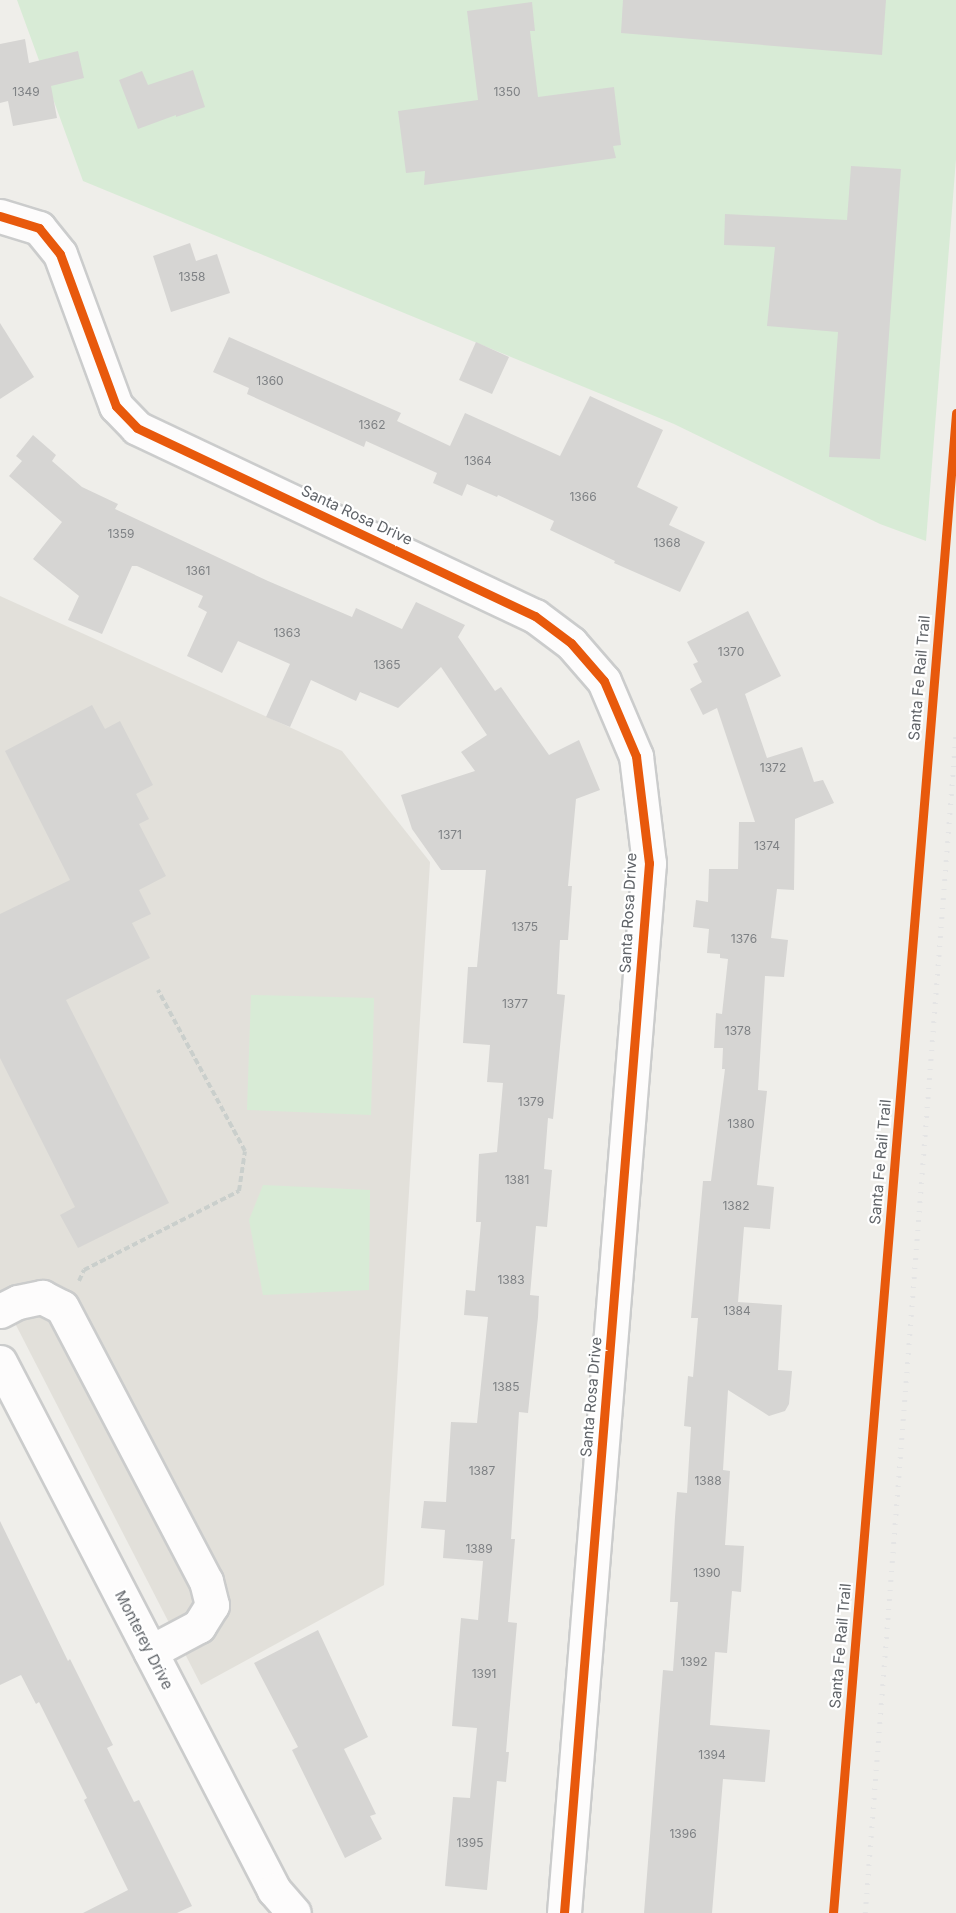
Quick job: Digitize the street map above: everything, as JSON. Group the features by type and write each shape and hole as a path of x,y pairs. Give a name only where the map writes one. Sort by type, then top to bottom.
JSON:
{"street":[{"name":"Santa Rosa Drive","path":"0,216 39,228 60,254 116,406 137,428 535,616 571,644 604,681 636,756 649,863 564,1913"},
{"path":"0,1311 18,1302 42,1298 62,1307 206,1581 212,1605 199,1626 150,1652"},
{"name":"Monterey Drive","path":"0,1362 274,1890 294,1913"}],"path":[{"path":"77,1287 84,1270 239,1191 245,1150 158,990"}],"shaded area":[{"path":"0,596 342,751 430,862 384,1585 201,1685 0,1294"}],"green space":[{"path":"17,0 956,0 956,159 926,541 880,524 674,424 83,181"},
{"path":"251,995 374,998 371,1115 247,1110"},
{"path":"263,1185 370,1190 369,1290 263,1295 249,1220"}],"building":[{"path":"623,0 886,0 882,55 621,33"},
{"path":"532,2 535,31 530,31 538,97 614,87 621,145 613,146 616,158 424,185 425,171 406,173 398,111 478,100 467,11"},
{"path":"25,39 29,63 78,51 84,78 51,86 57,118 13,126 8,101 0,103 0,44"},
{"path":"193,70 205,107 138,129 119,80 142,71 148,85"},
{"path":"851,166 901,169 880,459 829,457 838,332 767,326 775,247 724,245 725,214 847,220"},
{"path":"190,243 196,261 217,254 230,293 171,312 153,256"},
{"path":"0,323 34,377 0,399"},
{"path":"229,337 401,413 397,421 450,446 465,413 560,456 590,396 663,430 637,487 678,507 669,525 705,542 680,592 614,563 615,561 550,530 554,521 498,495 497,497 467,484 462,496 433,483 437,473 366,441 364,447 247,394 249,388 213,372"},
{"path":"476,342 509,357 492,394 459,380"},
{"path":"33,435 56,455 52,461 82,487 118,504 115,509 268,581 352,617 356,608 402,629 416,602 465,625 458,637 495,691 501,687 549,755 579,740 600,790 576,799 568,886 572,886 568,940 560,940 557,994 565,995 553,1119 548,1118 544,1169 552,1170 547,1227 536,1226 530,1295 539,1296 538,1317 528,1413 519,1412 511,1539 515,1539 508,1622 517,1623 506,1752 509,1752 506,1782 497,1781 487,1890 445,1886 453,1797 470,1798 477,1728 452,1726 461,1618 478,1620 483,1561 443,1558 445,1530 421,1528 424,1501 446,1502 451,1422 477,1423 488,1317 464,1315 466,1290 475,1291 481,1222 476,1222 479,1154 497,1152 503,1083 487,1082 490,1045 463,1043 468,967 477,967 486,870 441,870 412,829 401,795 475,771 461,752 487,735 441,667 398,708 360,692 356,701 311,680 290,727 266,717 290,664 238,641 222,673 187,656 207,612 198,607 203,596 137,566 132,566 102,634 68,620 79,596 33,559 62,522 9,476 22,461 16,456"},
{"path":"748,611 781,676 745,694 767,758 802,747 814,782 823,780 834,803 795,819 794,890 777,889 771,938 788,940 784,977 765,976 758,1090 767,1091 757,1185 774,1187 770,1229 744,1227 738,1302 782,1305 778,1370 792,1371 789,1404 785,1411 769,1416 728,1390 723,1470 730,1471 725,1545 744,1546 741,1592 732,1591 727,1653 715,1652 710,1725 770,1730 765,1782 723,1779 712,1913 644,1913 663,1670 673,1671 678,1602 670,1602 675,1517 677,1492 687,1493 691,1427 684,1426 688,1376 693,1377 698,1318 691,1318 703,1181 711,1181 725,1069 722,1069 723,1048 714,1048 716,1013 722,1014 728,959 720,958 720,954 707,953 709,929 693,927 696,900 708,902 709,869 738,869 739,822 755,822 717,708 703,715 690,689 702,682 693,664 698,662 687,642"},
{"path":"92,705 105,729 120,721 153,785 136,794 149,819 139,824 166,876 139,890 151,914 132,923 150,958 66,1000 169,1203 78,1248 60,1215 75,1207 0,1058 0,914 70,880 5,751"},
{"path":"0,1521 68,1661 70,1659 113,1745 107,1748 134,1802 139,1800 192,1906 177,1913 83,1913 128,1890 84,1800 87,1798 39,1702 36,1704 21,1675 0,1685"},
{"path":"318,1630 368,1737 344,1749 376,1814 370,1816 382,1839 345,1858 292,1750 298,1747 254,1663"}],"railway":[{"path":"865,1913 956,730"}],"cycle path":[{"path":"0,216 39,228 60,254 116,406 137,428 535,616 571,643 604,681 636,756 649,863 564,1913"},
{"name":"Santa Fe Rail Trail","path":"833,1913 956,413"}]}
